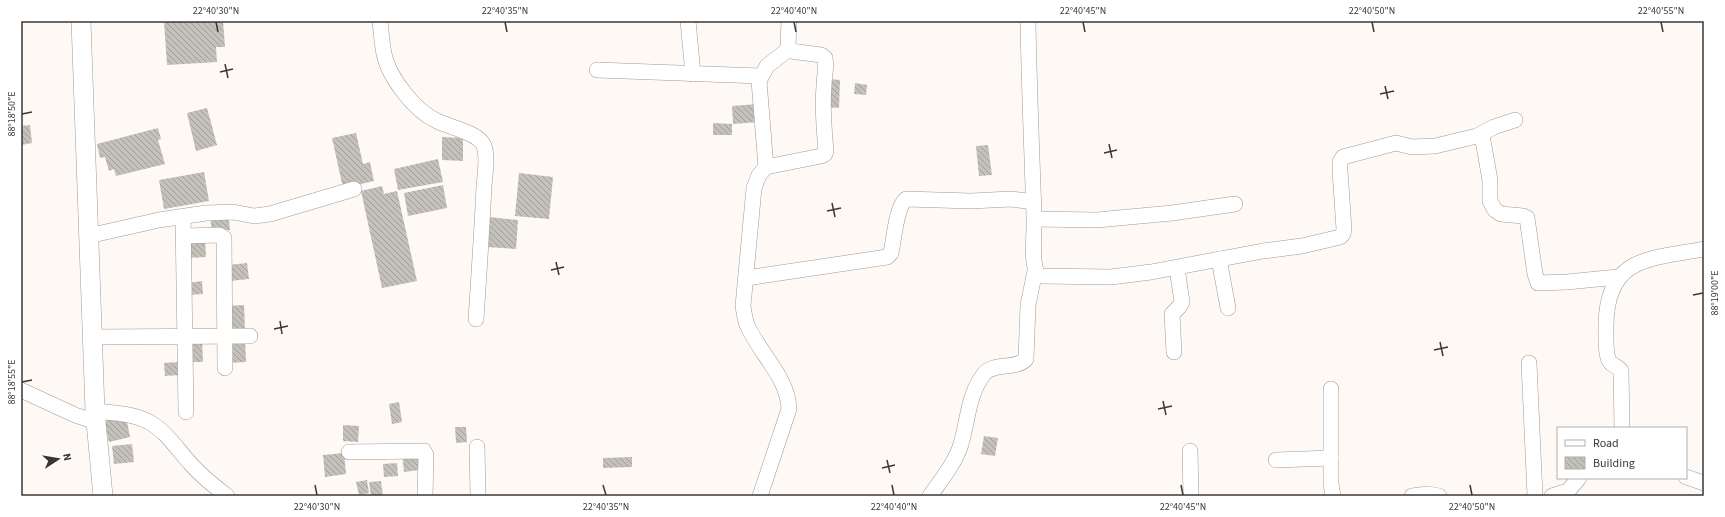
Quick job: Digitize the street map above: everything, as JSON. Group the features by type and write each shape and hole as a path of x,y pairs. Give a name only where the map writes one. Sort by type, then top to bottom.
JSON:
{"main road":[{"path":"81,21 95,416 103,496"}],"street":[{"path":"380,21 385,55 391,72 417,108 436,121 472,135 480,140 484,146 486,156 476,319"},
{"path":"688,21 693,74"},
{"path":"789,21 789,49"},
{"path":"930,496 958,452 968,409 983,375 989,370 1026,359 1028,305 1035,271 1034,202 1029,103 1028,21"},
{"path":"766,167 759,88 761,76 767,66 789,49"},
{"path":"760,496 771,461 787,419 789,409 788,398 781,380 756,343 747,325 743,306 754,188 758,175 766,167 821,156 825,154 826,151 824,128 825,58 821,55 793,52 789,49"},
{"path":"597,70 761,76"},
{"path":"1035,271 1041,276 1111,277 1177,268 1264,251 1302,246 1340,237 1343,234 1344,229 1340,171 1340,162 1343,157 1392,143 1399,143 1412,147 1426,147 1482,135 1494,127 1515,120"},
{"path":"1482,135 1490,180 1490,197 1492,205 1501,214 1523,216 1528,218 1535,274 1538,283 1561,283 1618,277"},
{"path":"88,236 206,213 233,212 254,216 270,214 354,189"},
{"path":"746,278 888,257 891,253 898,215 902,203 906,199 971,201 1011,199 1034,202"},
{"path":"1034,219 1097,220 1172,213 1235,204"},
{"path":"183,217 186,412"},
{"path":"184,236 219,235 224,238 225,368"},
{"path":"1622,427 1621,371 1609,361 1607,356 1606,324 1610,298 1618,277 1630,266 1647,260 1704,249"},
{"path":"1219,259 1228,308"},
{"path":"1174,352 1172,314 1182,302 1177,268"},
{"path":"92,337 250,336"},
{"path":"1529,363 1534,496"},
{"path":"1331,389 1331,458 1334,496"},
{"path":"21,390 75,415 131,416 149,422 157,428 200,474 227,496"},
{"path":"477,447 478,496"},
{"path":"349,452 424,451 426,455 425,496"},
{"path":"1190,451 1191,496"},
{"path":"1276,460 1331,458"},
{"path":"1687,477 1704,482"},
{"path":"1552,496 1569,494 1578,479"},
{"path":"1412,496 1428,494 1439,496"}],"building":[{"path":"164,21 223,21 225,47 216,47 217,62 167,65"},
{"path":"829,79 840,80 839,108 827,107"},
{"path":"855,83 867,85 866,95 854,94"},
{"path":"757,104 758,122 733,124 732,106"},
{"path":"207,108 217,145 196,151 187,113"},
{"path":"713,123 732,124 732,135 713,135"},
{"path":"30,125 32,143 21,145 21,126"},
{"path":"158,128 161,139 158,140 165,164 116,176 114,169 109,171 105,157 100,158 97,144"},
{"path":"356,133 363,164 370,162 374,181 343,188 332,138"},
{"path":"442,137 463,138 463,161 442,160"},
{"path":"988,145 992,175 979,176 976,146"},
{"path":"438,159 443,182 398,190 394,169"},
{"path":"204,172 209,201 164,209 159,180"},
{"path":"519,173 553,177 549,219 515,216"},
{"path":"443,185 447,208 408,216 404,193"},
{"path":"382,186 384,194 397,191 417,281 382,288 361,191"},
{"path":"228,214 230,230 212,232 210,216"},
{"path":"489,217 518,220 516,249 486,247"},
{"path":"205,239 206,257 188,258 187,240"},
{"path":"247,263 249,279 230,281 228,265"},
{"path":"202,281 203,294 189,295 188,283"},
{"path":"244,305 245,329 228,330 227,306"},
{"path":"188,338 202,338 203,362 190,362"},
{"path":"245,338 246,362 227,363 226,339"},
{"path":"179,362 180,375 165,376 164,363"},
{"path":"399,402 402,422 392,424 389,404"},
{"path":"126,416 130,437 109,442 104,421"},
{"path":"343,425 359,426 358,442 343,441"},
{"path":"455,427 466,427 467,442 456,443"},
{"path":"984,436 998,438 995,456 981,454"},
{"path":"132,444 134,462 114,464 112,446"},
{"path":"417,451 419,470 404,472 402,452"},
{"path":"344,453 346,474 325,477 323,455"},
{"path":"632,457 632,467 603,468 603,458"},
{"path":"397,463 398,476 384,477 383,464"},
{"path":"367,480 369,493 359,495 356,482"},
{"path":"381,481 383,496 371,496 369,482"}]}
